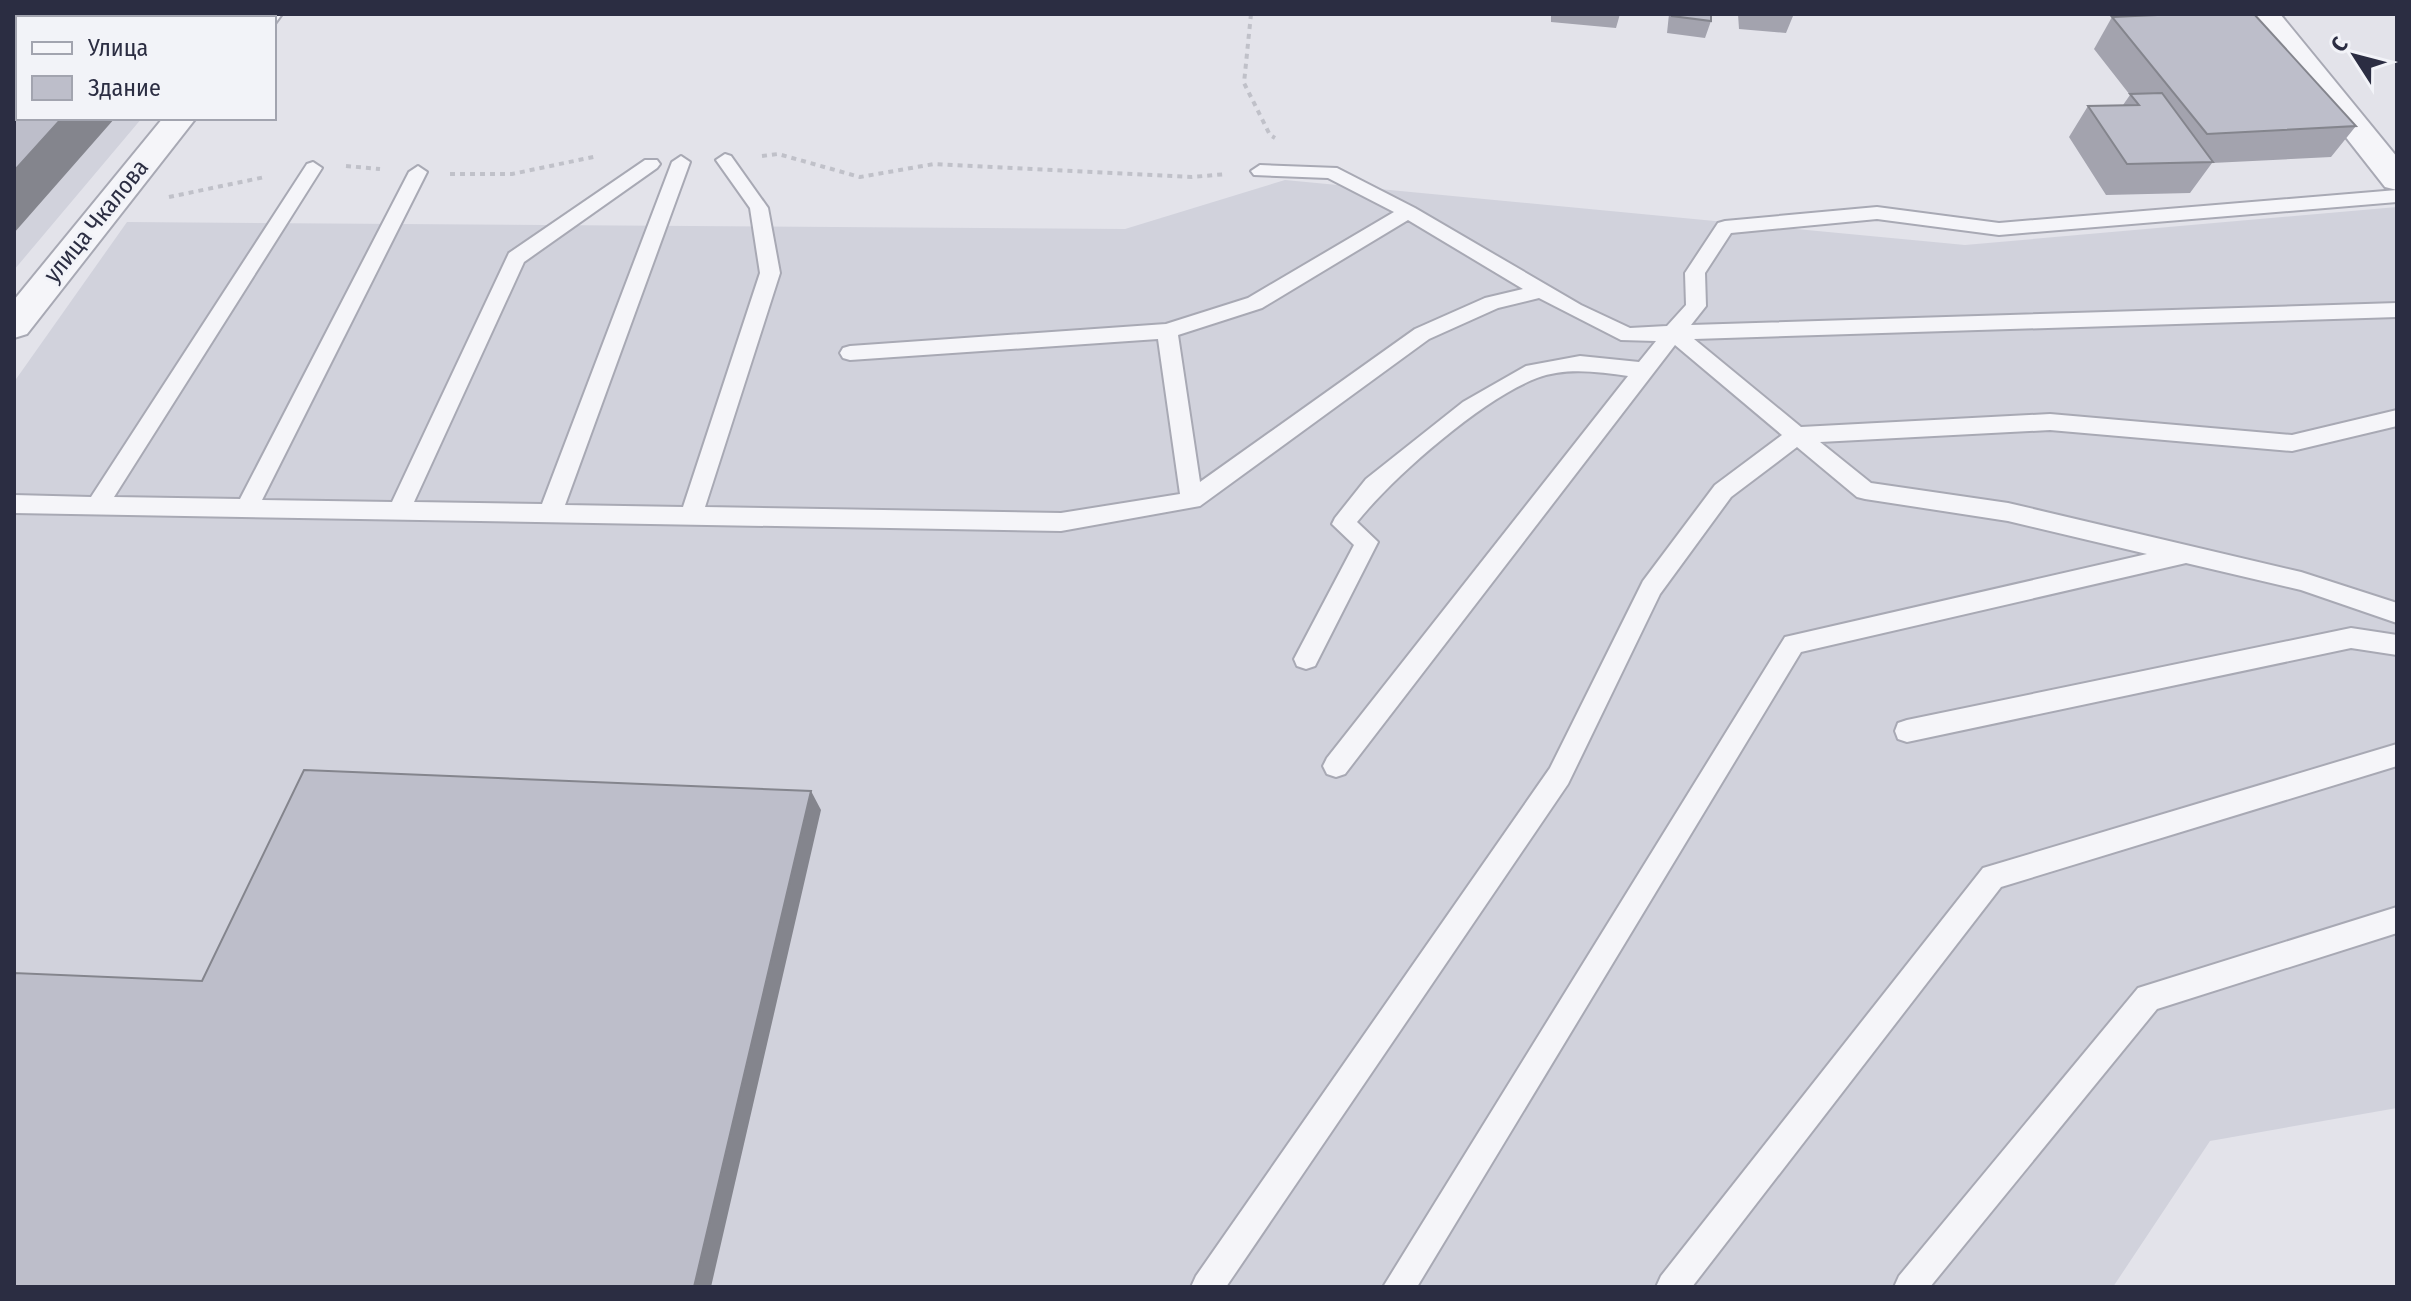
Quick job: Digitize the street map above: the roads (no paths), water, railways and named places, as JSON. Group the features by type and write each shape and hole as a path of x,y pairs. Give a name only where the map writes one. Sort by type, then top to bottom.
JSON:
{"street":[{"path":"2264,14 2397,179"},
{"name":"улица Чкалова","path":"14,325 178,120"}],"lane":[{"path":"691,516 770,273 759,208 725,160"},
{"path":"550,514 681,162"},
{"path":"399,511 516,258 651,164"},
{"path":"97,505 313,168"},
{"path":"1260,171 1331,172 1408,212 1574,310 1628,335 2397,310"},
{"path":"247,508 418,172"},
{"path":"1336,766 1696,306 1695,273 1725,227 1877,213 1999,229 2397,196"},
{"path":"850,353 1167,331 1255,303 1408,212"},
{"path":"14,504 1061,522 1192,500 1422,334 1492,303 1542,291"},
{"path":"1167,331 1192,500"},
{"path":"1673,333 1865,491 2008,512 2301,581 2397,613"},
{"path":"1306,659 1367,542 1343,524 1374,485 1470,407 1533,371 1580,363 1644,370"},
{"path":"1207,1287 1559,776 1651,588 1723,491 1797,435 2050,422 2292,443 2397,418"},
{"path":"1399,1287 1793,644 2186,554"},
{"path":"1907,731 2351,638 2397,645"},
{"path":"1672,1287 1992,877 2397,755"},
{"path":"1910,1287 2148,998 2397,920"}]}
